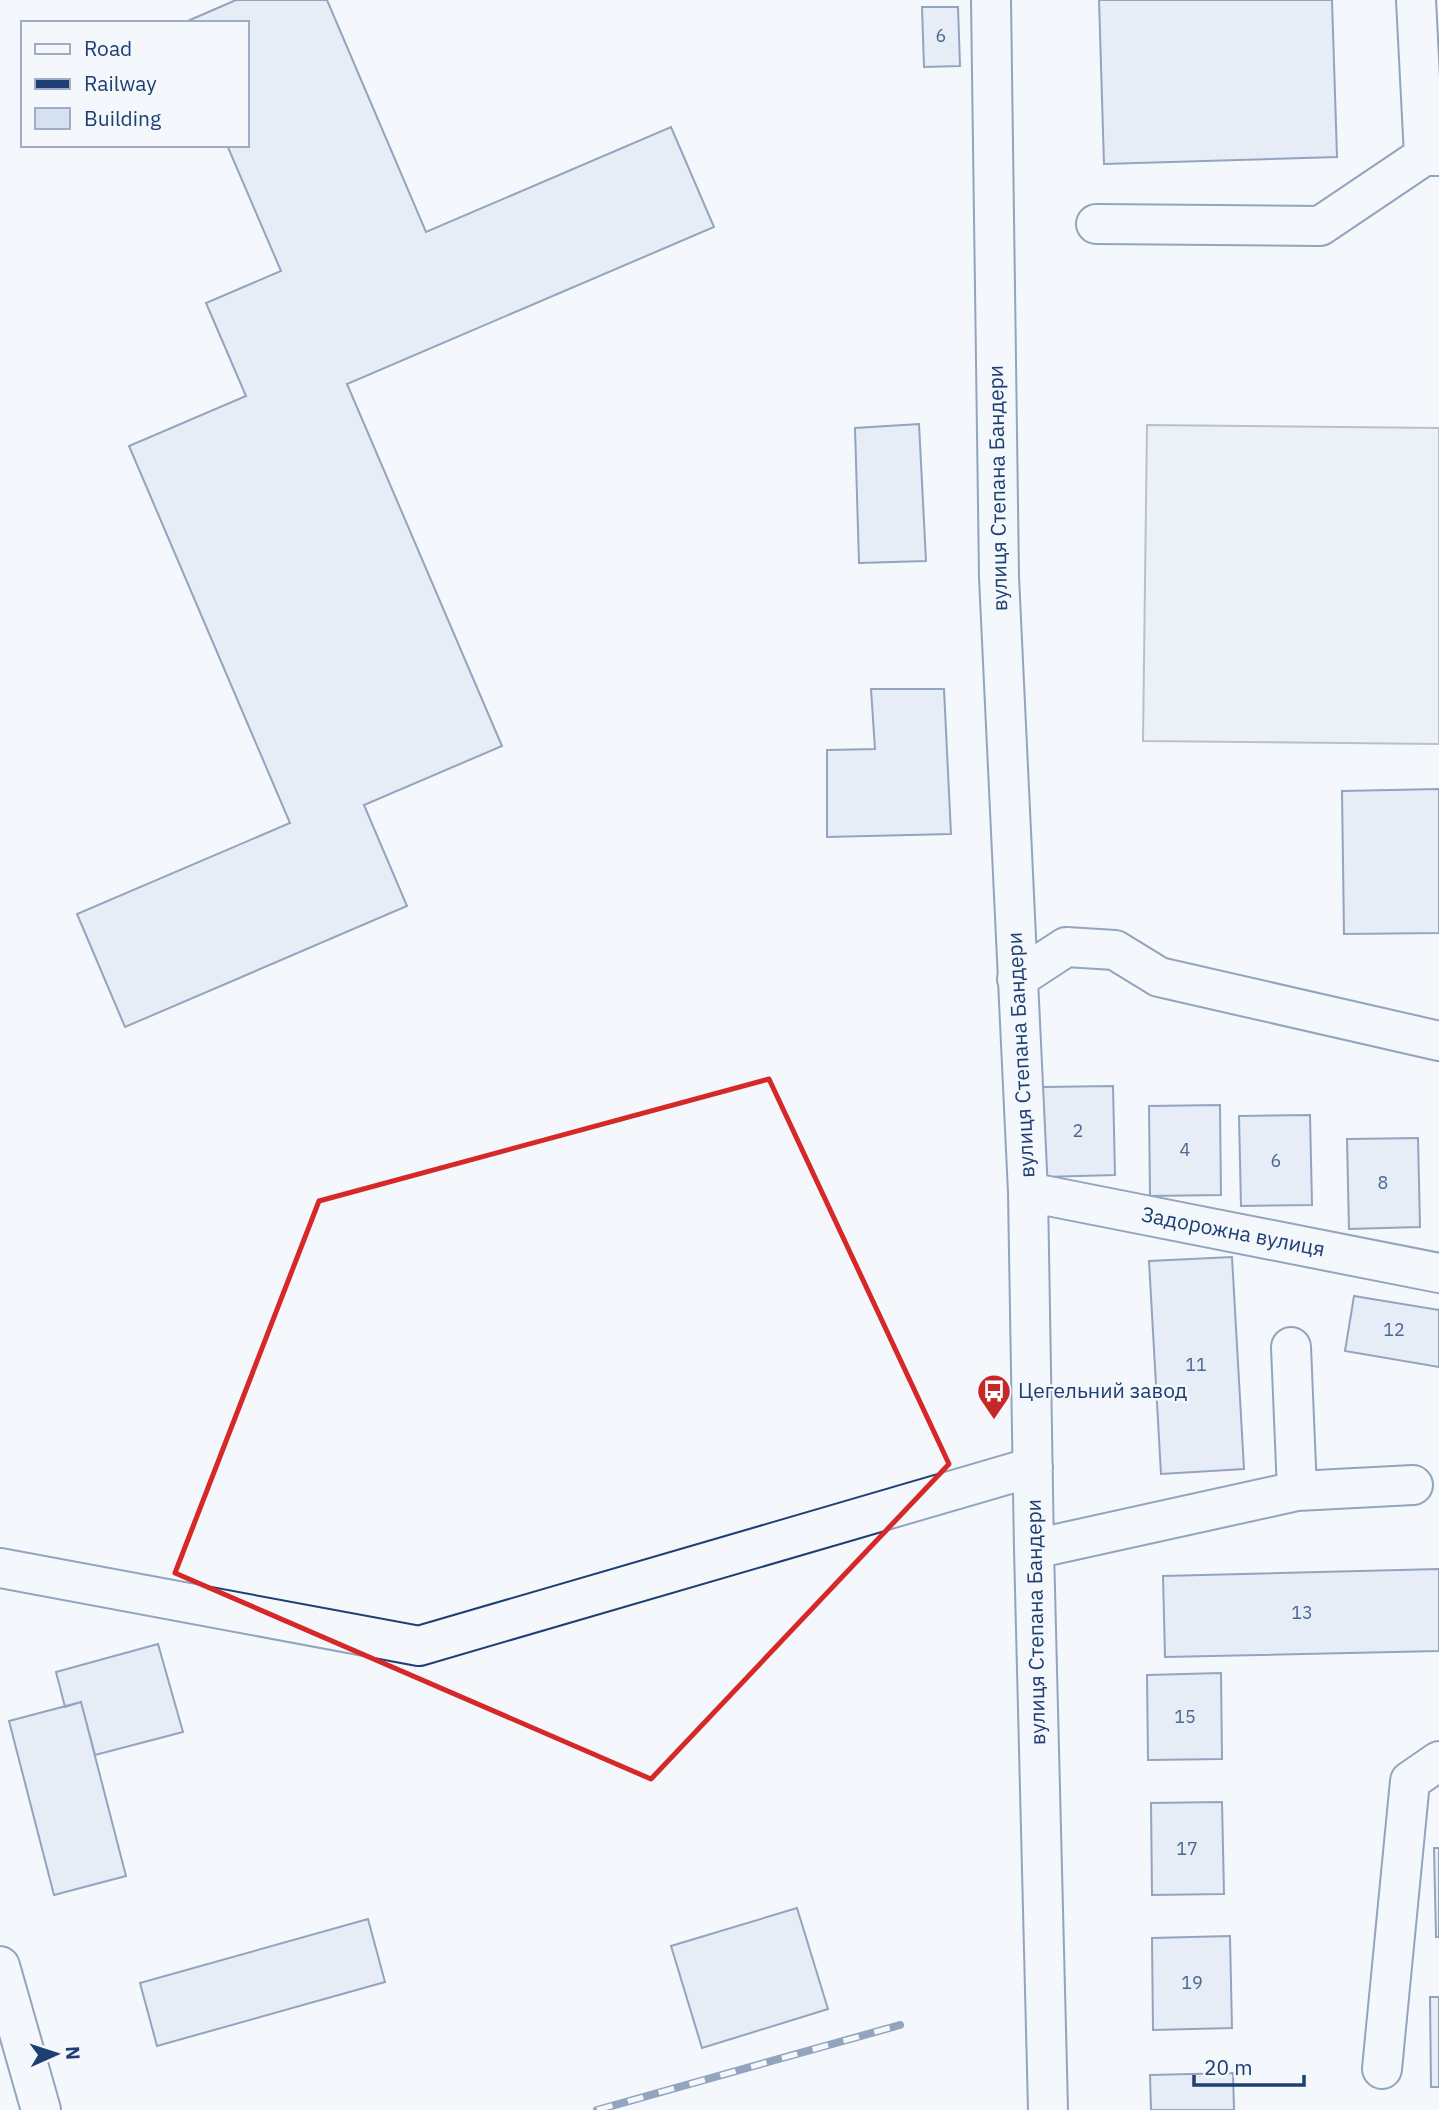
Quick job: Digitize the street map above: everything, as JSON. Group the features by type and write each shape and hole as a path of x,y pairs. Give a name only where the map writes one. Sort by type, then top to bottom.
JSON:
{"street":[{"name":"вулиця Степана Бандери","path":"990,0 999,577 1028,1192 1048,2110"},
{"path":"1096,224 1320,226 1432,156 1416,0"},
{"path":"1017,979 1066,947 1115,950 1159,977 1439,1041"},
{"name":"Задорожна вулиця","path":"1028,1192 1439,1273"},
{"path":"1291,1347 1297,1491"},
{"path":"0,1567 419,1647 1033,1467"},
{"path":"1034,1549 1297,1491 1413,1485"},
{"path":"1382,2069 1410,1781 1439,1761"},
{"path":"0,1966 41,2110"}],"highlighted area":[{"path":"769,1079 949,1464 651,1779 175,1573 319,1201"}],"shaded area":[{"path":"1147,425 1439,428 1439,744 1143,741"}],"building":[{"path":"236,0 327,0 426,232 671,127 714,227 347,384 502,746 364,805 407,906 125,1027 77,914 290,823 129,446 246,396 206,303 281,271 228,147 248,147 248,21 188,21"},
{"path":"1099,0 1332,0 1337,157 1104,164"},
{"path":"922,7 958,7 960,66 924,67"},
{"path":"919,424 926,561 859,563 855,428"},
{"path":"871,689 944,689 951,834 827,837 827,750 875,749"},
{"path":"1439,789 1439,933 1344,934 1342,791"},
{"path":"1113,1086 1115,1175 1043,1177 1042,1087"},
{"path":"1220,1105 1221,1195 1150,1196 1149,1106"},
{"path":"1310,1115 1312,1205 1241,1206 1239,1116"},
{"path":"1418,1138 1420,1227 1349,1229 1347,1139"},
{"path":"1232,1257 1244,1469 1161,1474 1149,1261"},
{"path":"1354,1296 1439,1310 1439,1367 1345,1351"},
{"path":"1439,1569 1439,1651 1165,1657 1163,1576"},
{"path":"158,1644 183,1732 95,1755 81,1702 65,1707 56,1672"},
{"path":"1221,1673 1222,1759 1148,1760 1147,1675"},
{"path":"81,1702 126,1876 54,1895 9,1721"},
{"path":"1222,1802 1224,1894 1152,1895 1151,1803"},
{"path":"1434,1848 1439,1848 1439,1937 1436,1937"},
{"path":"797,1908 828,2009 702,2048 671,1946"},
{"path":"368,1919 385,1982 157,2046 140,1983"},
{"path":"1230,1936 1232,2028 1153,2030 1152,1938"},
{"path":"1430,1997 1439,1997 1439,2087 1431,2087"},
{"path":"1233,2073 1234,2110 1151,2110 1150,2075"}],"railway":[{"path":"597,2110 900,2025"}],"place":[{"name":"Цегельний завод","path":"994,1421"}]}
